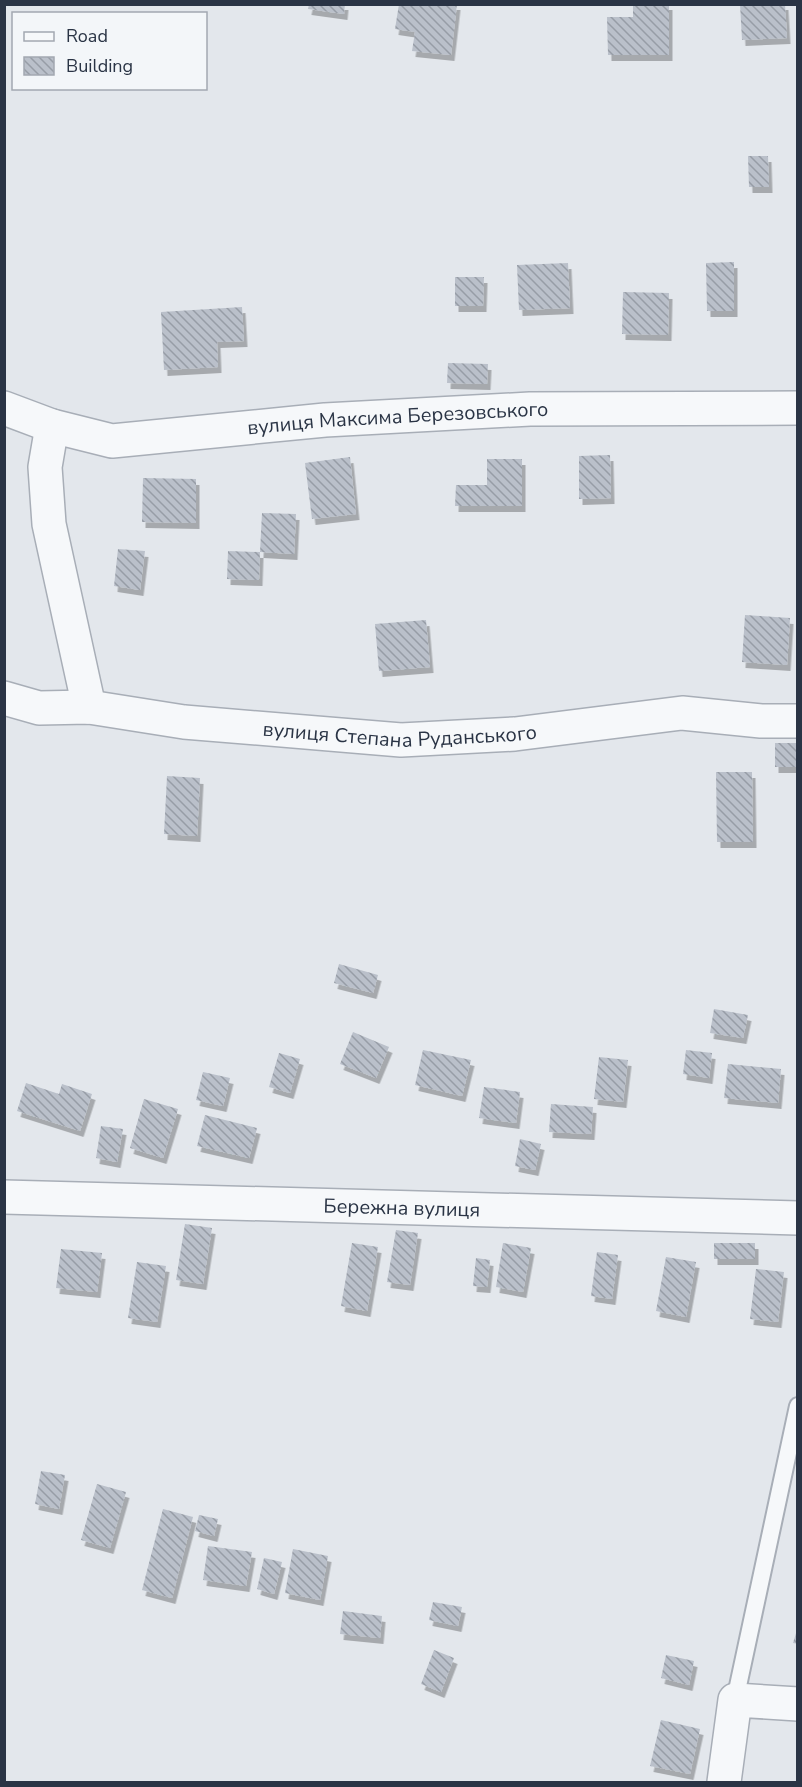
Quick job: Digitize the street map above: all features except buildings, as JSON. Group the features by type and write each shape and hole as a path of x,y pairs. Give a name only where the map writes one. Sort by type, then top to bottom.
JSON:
{"street":[{"name":"вулиця Максима Березовського","path":"4,408 52,426 112,441 325,420 530,409 798,408"},
{"path":"52,426 45,467 49,524 89,707"},
{"name":"вулиця Степана Руданського","path":"4,698 39,708 89,707 184,722 401,740 515,734 682,713 762,721 798,721"},
{"name":"Бережна вулиця","path":"4,1197 798,1218"},
{"path":"724,1782 735,1700 798,1704"}],"lane":[{"path":"735,1700 798,1406"}]}
